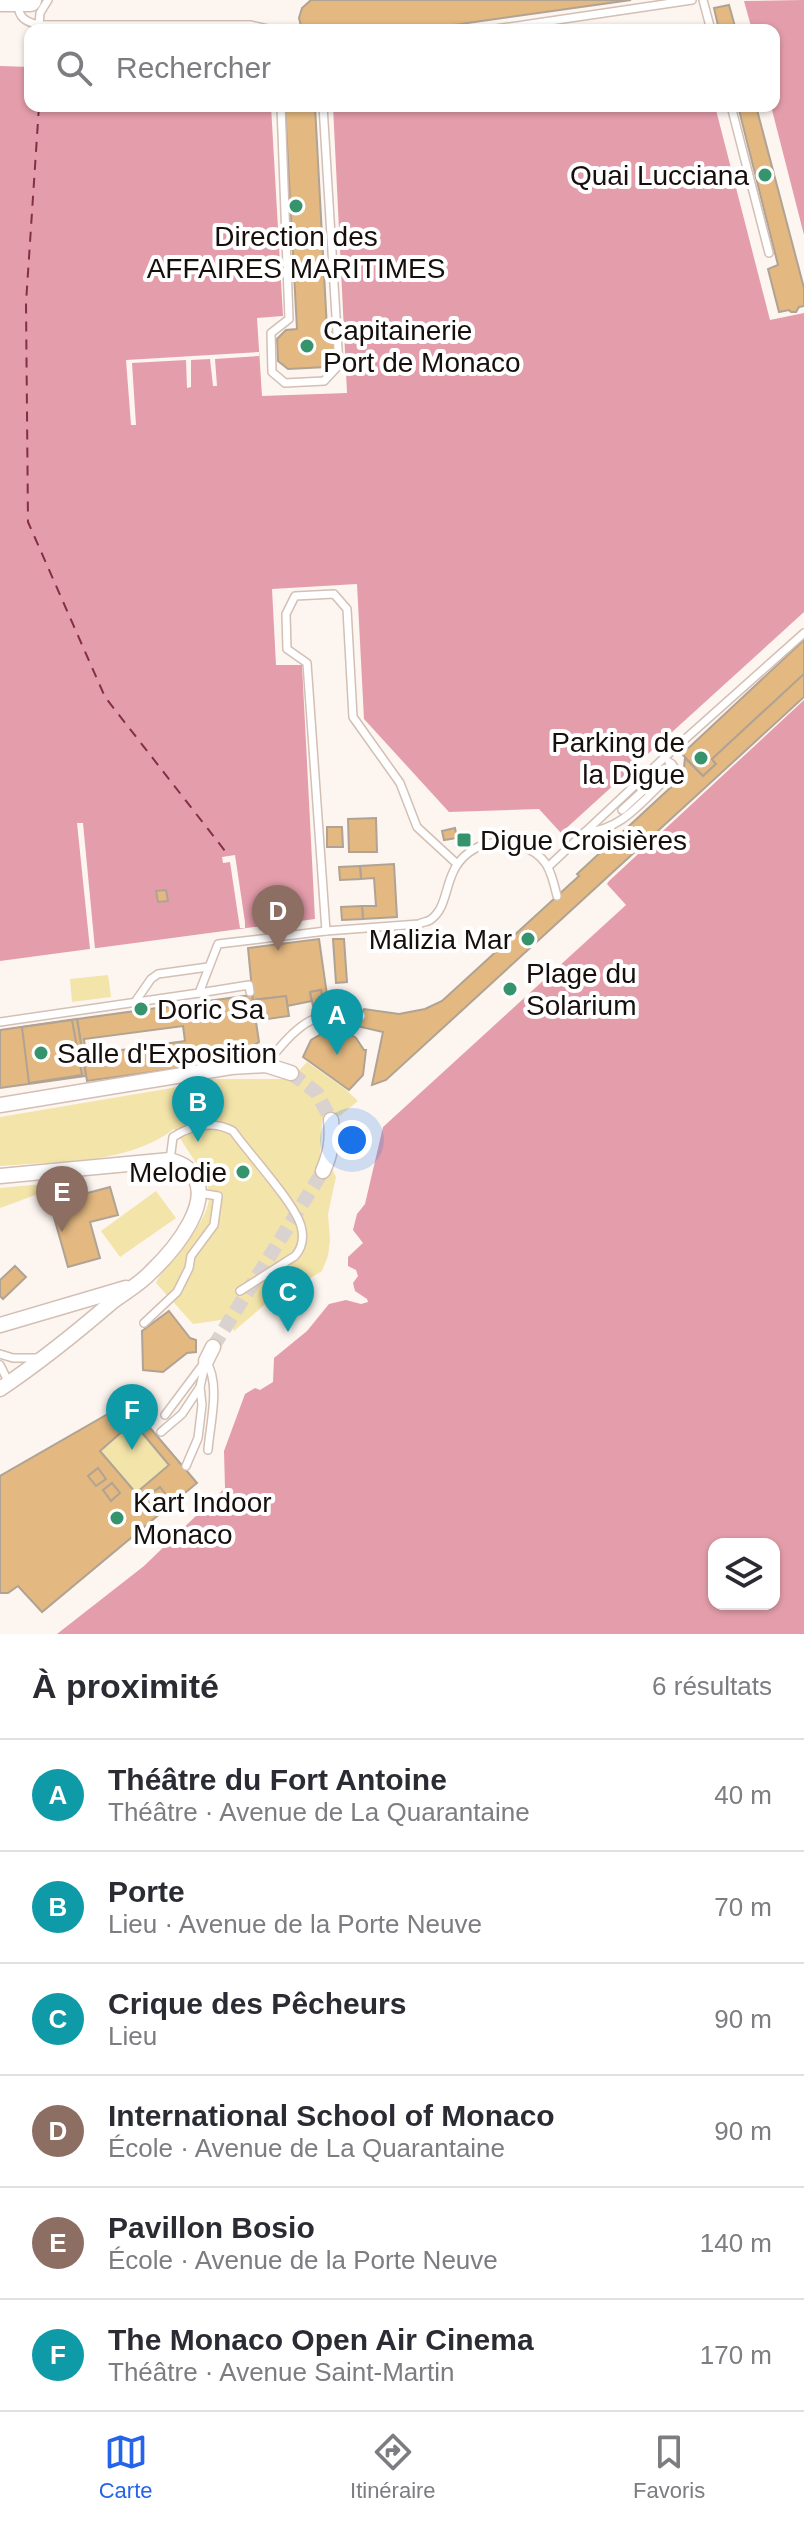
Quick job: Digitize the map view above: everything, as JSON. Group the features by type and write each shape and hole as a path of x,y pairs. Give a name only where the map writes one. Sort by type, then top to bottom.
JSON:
{"main road":[{"path":"0,0 30,0"}],"street":[{"path":"0,1105 231,1067 266,1065 291,1073"},
{"path":"323,1171 331,1154 331,1120"},
{"path":"0,1176 170,1160 187,1167 197,1181 199,1193 195,1216 150,1274 46,1357 4,1386"},
{"path":"0,1325 130,1287"},
{"path":"206,1361 213,1347"}],"lane":[{"path":"39,24 40,13 48,0"},
{"path":"536,24 692,0"},
{"path":"703,0 709,24"},
{"path":"18,1 22,18 34,24"},
{"path":"281,112 289,319 271,333 272,372 285,383 324,381 339,365 323,112"},
{"path":"733,112 769,253"},
{"path":"326,931 307,663 287,649 286,614 295,596 334,594 347,609 353,717 400,783 417,827 456,863"},
{"path":"549,866 804,633"},
{"path":"665,757 683,776"},
{"path":"622,810 672,764"},
{"path":"585,832 617,824 663,782"},
{"path":"199,993 218,944 419,924 431,920 440,908 456,863 467,853 494,842 527,848 540,856 549,866 557,896"},
{"path":"135,1002 158,974 208,967"},
{"path":"0,1022 249,985 250,992"},
{"path":"266,1065 296,1030 318,1016 338,1012 361,1016"},
{"path":"170,1160 173,1137 200,1125 227,1128 233,1131 301,1223 302,1249 240,1291"},
{"path":"144,1323 177,1292 189,1268 191,1256 214,1225 218,1196 199,1193"},
{"path":"0,1354 13,1358 46,1357"},
{"path":"186,1466 198,1438 202,1405 200,1387 206,1361"},
{"path":"165,1415 206,1361"},
{"path":"206,1361 212,1371 213,1387 208,1450"},
{"path":"0,1365 4,1386"},
{"path":"161,1432 182,1414 200,1387"}],"shaded area":[{"path":"804,0 804,235 773,112 780,112 780,24 750,24 744,1"},
{"path":"0,66 24,67 24,112 271,112 283,316 257,318 262,396 347,393 333,112 717,112 770,320 804,313 804,612 561,833 539,809 449,812 364,719 357,584 272,589 276,665 302,665 315,919 0,961"},
{"path":"804,700 804,1634 57,1634 144,1566 225,1488 224,1451 245,1394 273,1382 274,1358 307,1331 329,1304 346,1300 361,1304 368,1302 355,1291 353,1283 358,1276 356,1270 348,1266 348,1257 363,1243 353,1230 357,1214 365,1204 383,1127 626,905 607,884"},
{"path":"108,975 111,997 72,1002 70,979"},
{"path":"307,1062 358,1101 341,1115 322,1120 320,1163 332,1169 336,1177 328,1214 328,1256 322,1271 302,1286 276,1295 234,1331 227,1319 193,1324 156,1283 194,1233 208,1203 209,1191 205,1179 174,1129 155,1141 113,1155 68,1162 0,1166 0,1117 178,1087 202,1079 291,1079"},
{"path":"43,1184 41,1193 0,1208 0,1188"},
{"path":"156,1191 176,1218 120,1257 101,1231"},
{"path":"133,1422 169,1465 136,1493 100,1451"}],"pier":[{"path":"693,15 695,24 637,24"},
{"path":"259,352 259,356 215,359 217,386 213,386 210,359 191,360 191,387 187,388 186,360 132,363 136,425 131,425 126,360"},
{"path":"77,823 83,823 95,949 90,949"},
{"path":"235,855 245,928 240,928 230,862 223,863 222,857"}],"building":[{"path":"311,0 631,0 461,24 300,24 302,8"},
{"path":"729,5 734,24 718,24 714,8"},
{"path":"285,112 315,112 327,329 335,335 336,358 327,367 288,369 278,361 277,339 286,330 297,329"},
{"name":"Quai Lucciana","path":"740,112 758,112 804,288 804,306 796,312 779,312 768,269 778,265"},
{"path":"804,640 804,674 712,759 716,764 703,776 682,754"},
{"path":"804,674 804,697 386,1080 372,1085 383,1032 357,1026 364,1009 399,1014 425,1009 442,1001 683,776 685,758 703,776 716,764 712,759"},
{"path":"376,818 377,852 349,852 348,819"},
{"path":"327,827 342,827 343,847 327,847"},
{"path":"455,828 457,838 444,840 442,831"},
{"path":"394,864 397,917 363,919 362,906 376,906 374,878 361,879 360,866"},
{"path":"360,866 361,879 340,880 339,867"},
{"path":"166,890 168,901 158,902 156,891"},
{"path":"362,906 363,919 342,920 341,907"},
{"path":"319,939 327,995 322,996 321,990 310,992 312,1001 287,1006 286,996 253,1000 248,948"},
{"path":"333,939 344,939 347,982 336,983"},
{"path":"321,990 322,996 327,995 327,1002 313,1006 310,992"},
{"path":"252,995 259,1042 224,1057 224,1062 87,1081 77,1019","holes":["183,1026 185,1041 86,1055 84,1039"]},
{"path":"286,996 289,1016 268,1019 267,1014 255,1015 253,1000"},
{"name":"Salle d'Exposition","path":"77,1019 86,1076 0,1088 0,1030"},
{"name":"Salle d'Exposition","path":"72,1020 82,1075 29,1083 22,1027"},
{"path":"328,1030 347,1032 366,1050 363,1075 349,1090 303,1057 311,1040"},
{"path":"110,1187 118,1215 90,1222 100,1258 68,1267 50,1203"},
{"path":"15,1266 26,1277 3,1299 0,1296 0,1280"},
{"path":"169,1311 190,1338 196,1340 196,1352 187,1353 163,1372 143,1370 142,1331"},
{"path":"120,1407 134,1409 197,1483 42,1612 18,1586 8,1593 0,1593 0,1476","holes":["133,1422 169,1465 136,1493 100,1451"]},
{"path":"98,1468 106,1479 96,1486 88,1476"},
{"path":"112,1483 120,1493 111,1501 103,1490"},
{"path":"160,1487 168,1497 159,1504 151,1494"}],"ferry route":[{"path":"39,112 26,303 28,522 105,697 229,856"}],"tunnel":[{"path":"291,1073 317,1093 331,1120"},
{"path":"213,1347 323,1171"}],"place":[{"name":"Quai Lucciana","path":"765,175"},
{"name":"Direction des AFFAIRES MARITIMES","path":"296,206"},
{"name":"Capitainerie Port de Monaco","path":"307,346"},
{"name":"Parking de la Digue","path":"701,758"},
{"name":"Digue Croisières","path":"464,840"},
{"name":"Malizia Mar","path":"528,939"},
{"name":"International School of Monaco","path":"278,951"},
{"name":"Plage du Solarium","path":"510,989"},
{"name":"Doric Sa","path":"141,1009"},
{"name":"Salle d'Exposition","path":"41,1053"},
{"name":"Théâtre du Fort Antoine","path":"337,1055"},
{"name":"Porte","path":"198,1142"},
{"name":"Melodie","path":"243,1172"},
{"name":"Pavillon Bosio","path":"62,1232"},
{"name":"Crique des Pêcheurs","path":"288,1332"},
{"name":"The Monaco Open Air Cinema","path":"132,1450"},
{"name":"Kart Indoor Monaco","path":"117,1518"}]}
